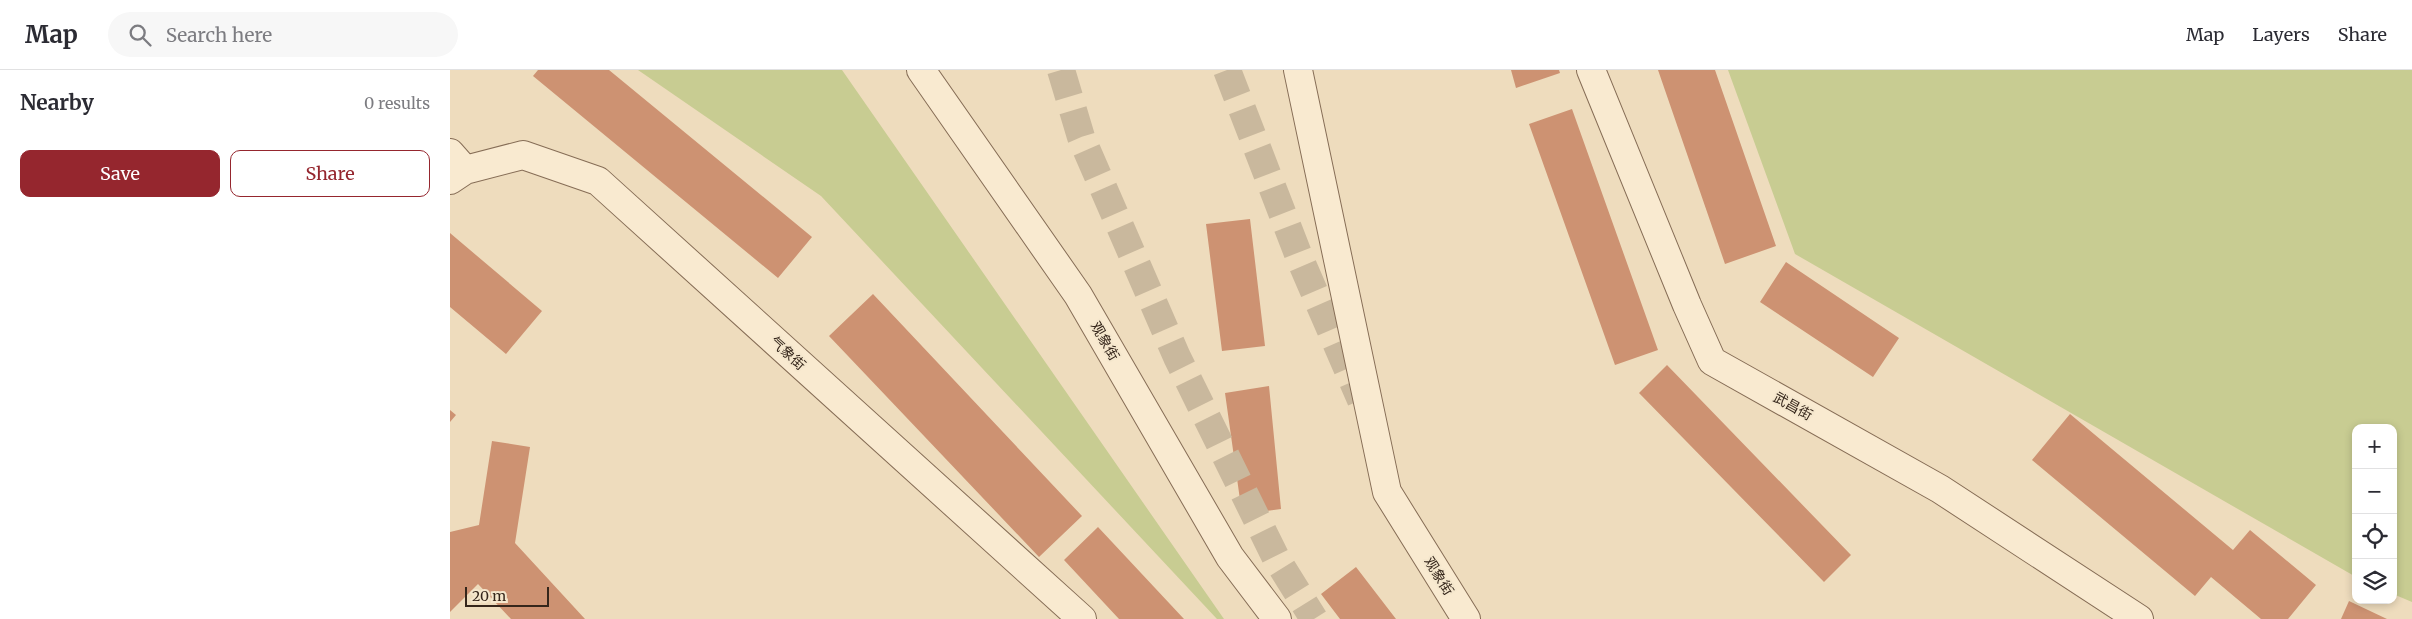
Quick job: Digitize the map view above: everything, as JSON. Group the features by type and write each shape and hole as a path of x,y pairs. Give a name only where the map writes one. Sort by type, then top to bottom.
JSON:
{"street":[{"name":"观象街","path":"921,70 1078,295 1230,557 1277,619"},
{"name":"观象街","path":"1298,70 1387,492 1466,619"},
{"name":"武昌街","path":"1591,70 1687,305 1712,361 1940,489 2139,619"},
{"name":"气象街","path":"455,168 522,155 598,181 1082,619"}],"green space":[{"path":"638,70 842,70 1224,619 1217,619 821,196"},
{"path":"1728,70 2412,70 2412,602 2397,596 2397,424 2352,424 2352,575 1795,254"}],"building":[{"path":"538,70 609,70 812,237 778,278 533,76"},
{"path":"1511,70 1559,70 1560,73 1516,88"},
{"path":"1658,70 1715,70 1776,246 1725,264"},
{"path":"1572,109 1658,350 1615,365 1529,124"},
{"path":"1250,219 1265,346 1222,351 1206,224"},
{"path":"450,233 542,311 506,354 450,307"},
{"path":"1786,262 1899,338 1873,377 1760,302"},
{"path":"873,294 1082,516 1039,557 829,336"},
{"path":"1667,365 1851,555 1824,582 1639,393"},
{"path":"1269,386 1281,509 1242,514 1225,393"},
{"path":"450,410 456,415 450,422"},
{"path":"2070,414 2233,550 2250,530 2316,585 2288,619 2261,619 2211,577 2195,596 2032,460"},
{"path":"492,441 530,447 515,543 585,619 511,619 478,584 450,612 450,532 479,525"},
{"path":"1098,527 1184,619 1119,619 1064,560"},
{"path":"1356,567 1396,619 1340,619 1321,594"},
{"path":"2349,601 2387,619 2341,619"}],"tunnel":[{"path":"1061,70 1081,137 1177,357 1276,558 1314,619"},
{"path":"1227,70 1300,259 1361,400"}]}
